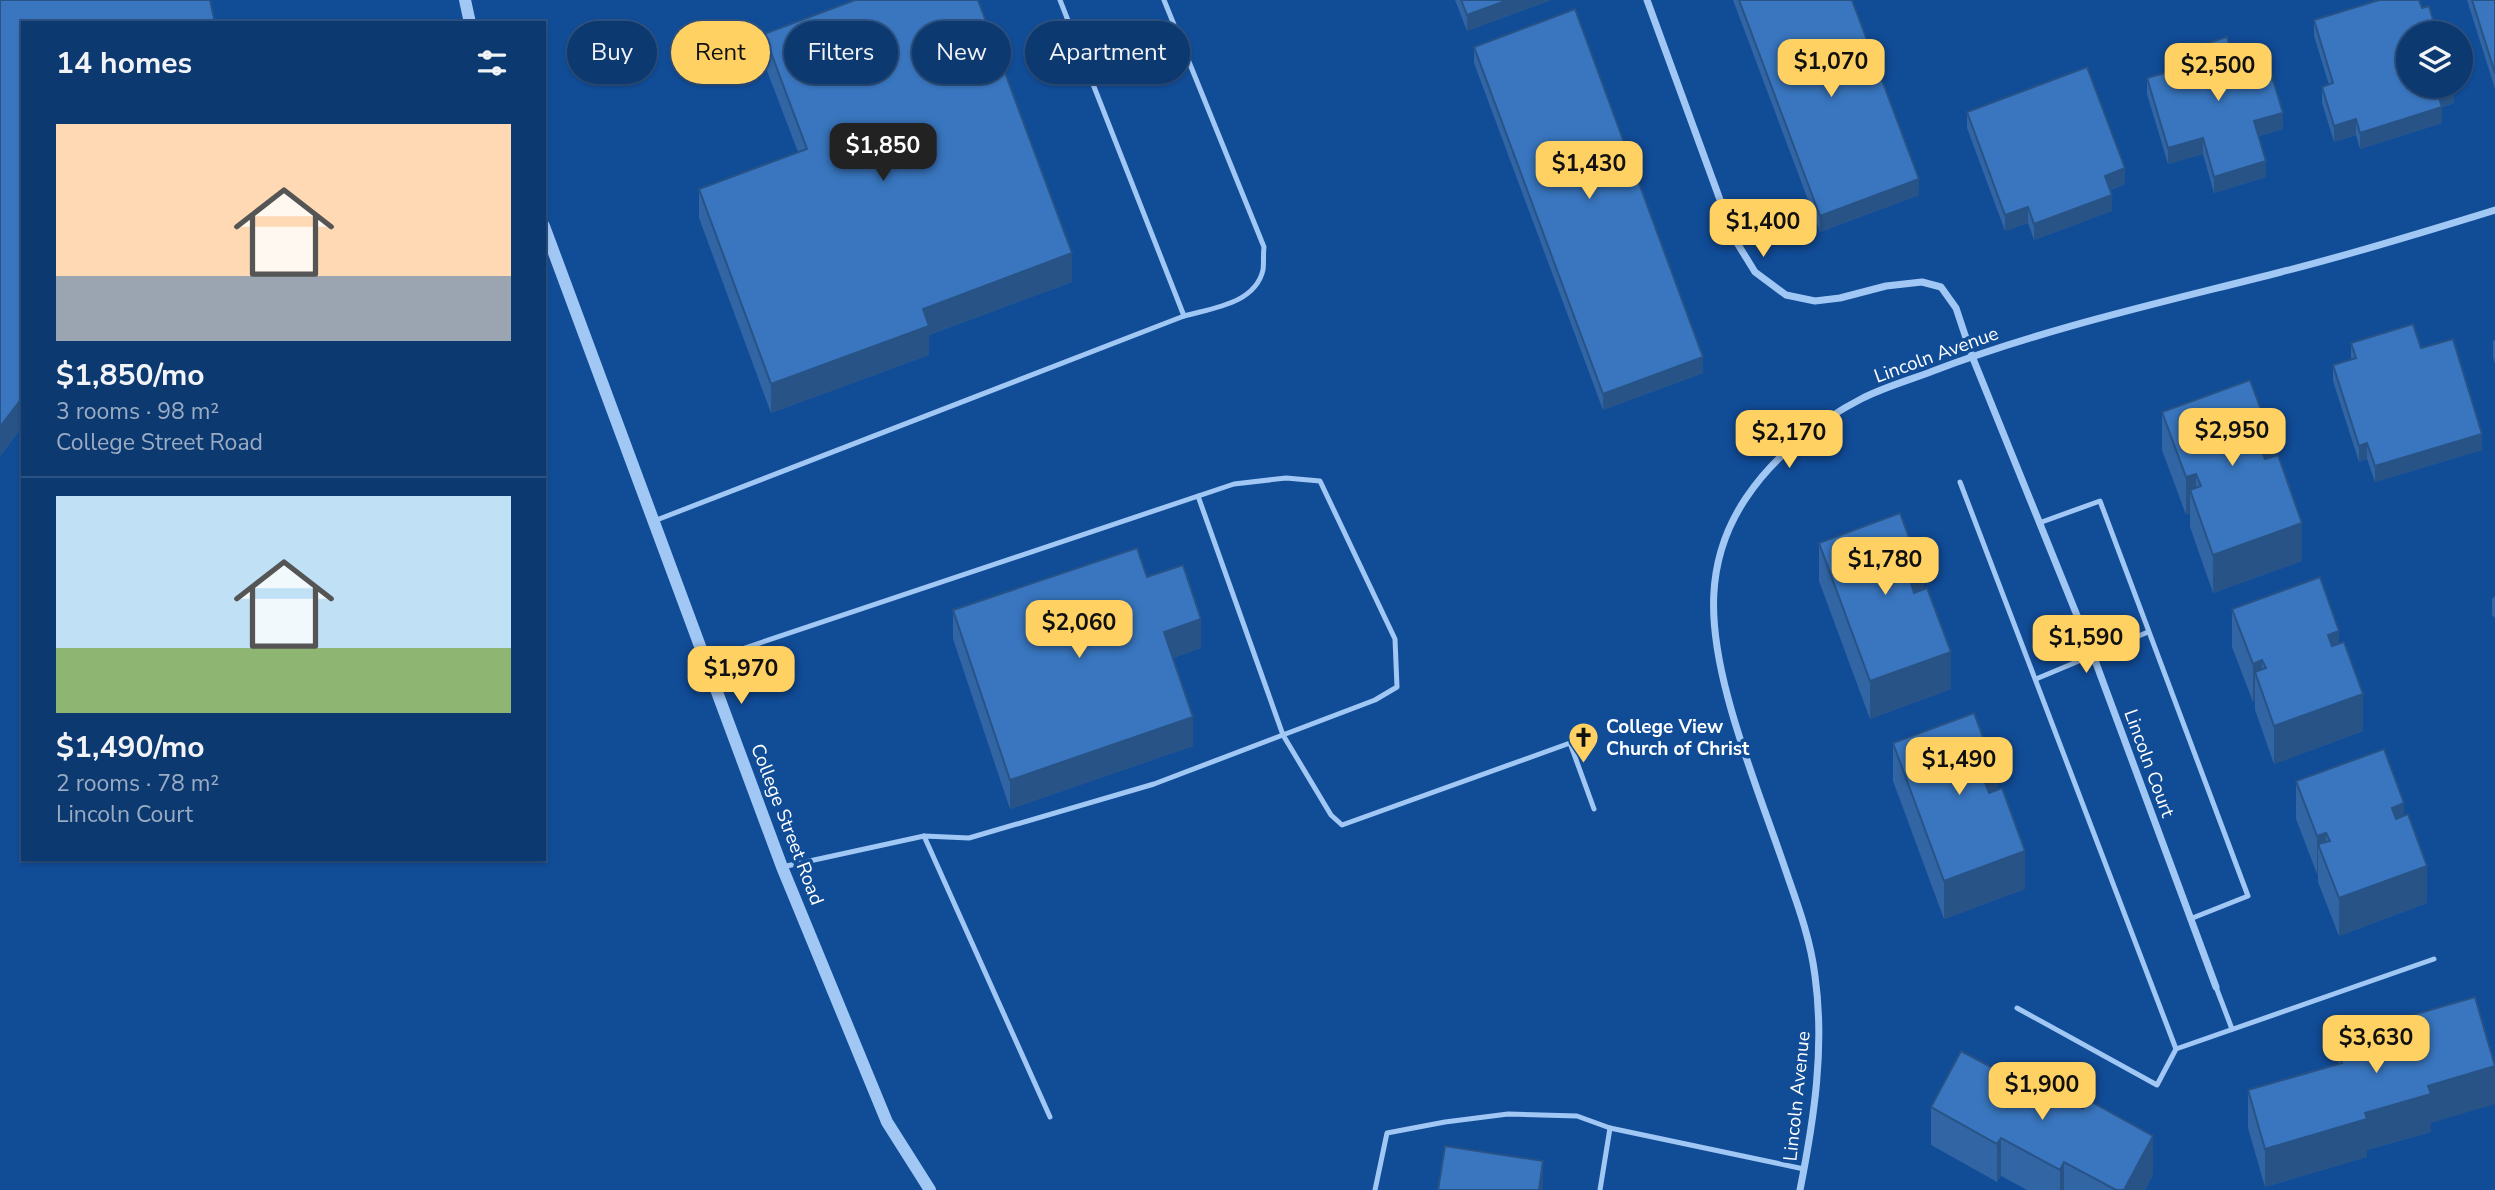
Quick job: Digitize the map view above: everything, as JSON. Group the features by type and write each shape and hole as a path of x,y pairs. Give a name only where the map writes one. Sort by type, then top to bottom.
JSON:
{"street":[{"path":"464,0 469,21"},
{"name":"Lincoln Court","path":"1647,0 1734,238 1755,272 1786,295 1815,300 1840,298 1886,286 1922,282 1941,287 1956,307 1972,356 2093,655 2216,987"},
{"name":"Lincoln Avenue","path":"1800,1190 1818,1069 1820,1021 1815,973 1805,927 1729,702 1718,658 1712,614 1715,572 1726,533 1746,498 1771,467 1800,440 1831,417 1863,398 1972,356 2056,329 2348,255 2495,210"},
{"name":"College Street Road","path":"546,231 782,866 887,1122 930,1190"}],"lane":[{"path":"1060,0 1184,316"},
{"path":"654,521 1184,316 1240,300 1256,286 1263,270 1264,247 1164,0"},
{"path":"706,661 1234,484 1286,478 1320,481 1395,639 1397,687 1375,700 1154,783 969,838 924,836 782,866"},
{"path":"1960,482 2176,1049"},
{"path":"1198,496 1283,735 1331,816 1342,825 1570,743 1594,809"},
{"path":"2039,523 2100,501 2248,896 2190,919"},
{"path":"2036,679 2148,632"},
{"path":"924,836 1051,1117"},
{"path":"2017,1008 2157,1085 2176,1049 2434,959"},
{"path":"2216,987 2232,1029"},
{"path":"1375,1190 1387,1133 1508,1114 1577,1116 1610,1128 1804,1169"},
{"path":"1600,1190 1610,1128"}],"building":[{"path":"0,0 210,0 215,21 21,21 21,404 19,402 0,427"},
{"path":"855,0 978,0 986,21 912,21 912,84 1009,84 1072,253 923,309 929,326 771,384 699,189 807,149 770,50 770,32 784,27 784,84 898,84 898,21 799,21"},
{"path":"1461,0 1508,0 1467,15"},
{"path":"1739,0 1852,0 1919,179 1820,216"},
{"path":"2379,0 2419,0 2422,8 2429,6 2433,21 2396,21 2396,98 2439,98 2442,107 2360,133 2356,119 2334,126 2322,87 2333,83 2314,20"},
{"path":"2472,0 2495,0 2495,73"},
{"path":"1575,9 1703,357 1603,394 1474,47"},
{"path":"2227,37 2232,53 2262,44 2283,113 2254,121 2266,161 2214,177 2203,138 2168,148 2147,78 2179,69 2174,53"},
{"path":"2087,67 2125,168 2105,176 2112,195 2034,224 2028,207 2005,215 1967,112"},
{"path":"2413,324 2421,348 2453,339 2482,434 2375,466 2367,443 2359,446 2333,365 2356,358 2351,343"},
{"path":"2250,380 2275,448 2263,453 2265,459 2278,455 2302,523 2213,555 2190,490 2201,486 2196,474 2186,477 2162,412"},
{"path":"1900,513 1924,578 1911,583 1914,593 1927,588 1951,652 1870,681 1819,543"},
{"path":"1137,548 1147,577 1183,565 1201,619 1164,632 1193,717 1010,780 953,610"},
{"path":"2320,577 2339,631 2328,635 2332,646 2344,642 2363,694 2274,726 2255,672 2266,668 2262,660 2253,664 2232,609"},
{"path":"1974,713 1998,778 1985,782 1989,793 2002,788 2025,851 1944,881 1893,743"},
{"path":"2384,749 2404,803 2392,808 2396,819 2408,814 2427,866 2339,898 2318,844 2330,841 2326,833 2317,836 2296,781"},
{"path":"2475,997 2495,1066 2428,1086 2431,1094 2365,1113 2367,1119 2265,1149 2248,1090 2342,1063 2338,1050 2403,1032 2399,1019"},
{"path":"1961,1051 2019,1082 2022,1075 2083,1109 2088,1100 2153,1136 2124,1190 2116,1190 2064,1162 2060,1170 2001,1138 1997,1144 1931,1107"},
{"path":"1445,1146 1543,1161 1539,1190 1438,1190"}],"place":[{"name":"College View Church of Christ","path":"1583,764"}]}
